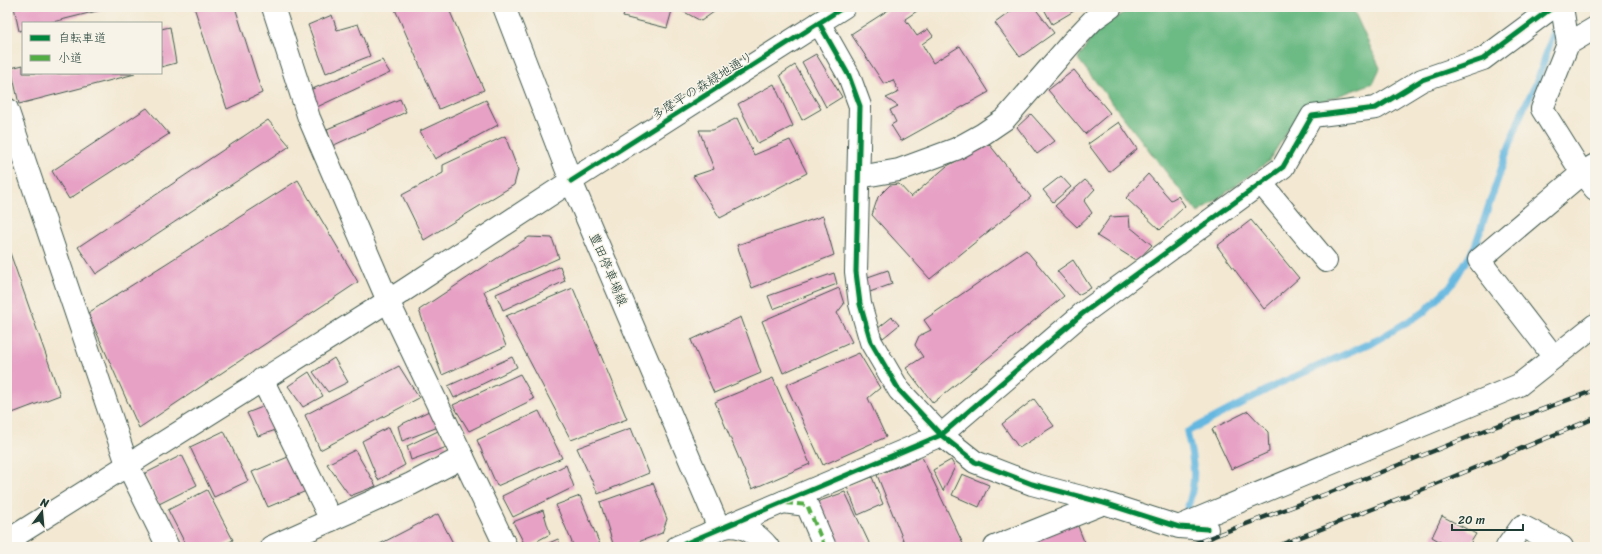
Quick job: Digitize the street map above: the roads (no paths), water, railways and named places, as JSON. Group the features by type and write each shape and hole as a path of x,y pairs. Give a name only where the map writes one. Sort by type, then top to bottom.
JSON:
{"street":[{"path":"272,7 309,118 388,301 506,547"},
{"name":"豊田停車場線","path":"504,7 571,181 720,528"},
{"name":"多摩平の森緑地通り","path":"7,541 388,301 571,181 844,7"},
{"path":"859,177 899,170 956,149 983,134 1005,119 1073,41 1094,19 1111,7"},
{"path":"696,547 708,533 941,435 1082,314 1283,167 1312,116 1376,108 1422,80 1483,59 1553,7"},
{"path":"1554,357 1479,260 1591,176 1542,109 1568,44 1562,7"},
{"path":"819,23 849,76 860,106 856,272 860,304 871,342 899,390 941,435 975,462 1032,484 1104,503 1179,527 1207,529"},
{"path":"1568,44 1595,28"},
{"path":"7,109 128,464 168,547"},
{"path":"1261,183 1326,261"},
{"path":"1179,527 1519,385 1595,325"},
{"path":"262,379 331,520"},
{"path":"271,547 411,484 463,457"},
{"path":"783,502 807,505 825,547"},
{"path":"995,547 1104,503"},
{"path":"677,547 720,528 729,526 744,527 760,536 768,547"},
{"path":"1507,547 1522,526 1562,547"}],"waterway":[{"path":"1186,512 1190,501 1194,472 1187,432 1278,384 1377,340 1424,312 1453,283 1475,246 1506,155 1523,109 1536,84 1557,23"}],"railway":[{"path":"1185,547 1326,494 1486,430 1595,390"},
{"path":"1275,547 1431,486 1595,418"}]}
